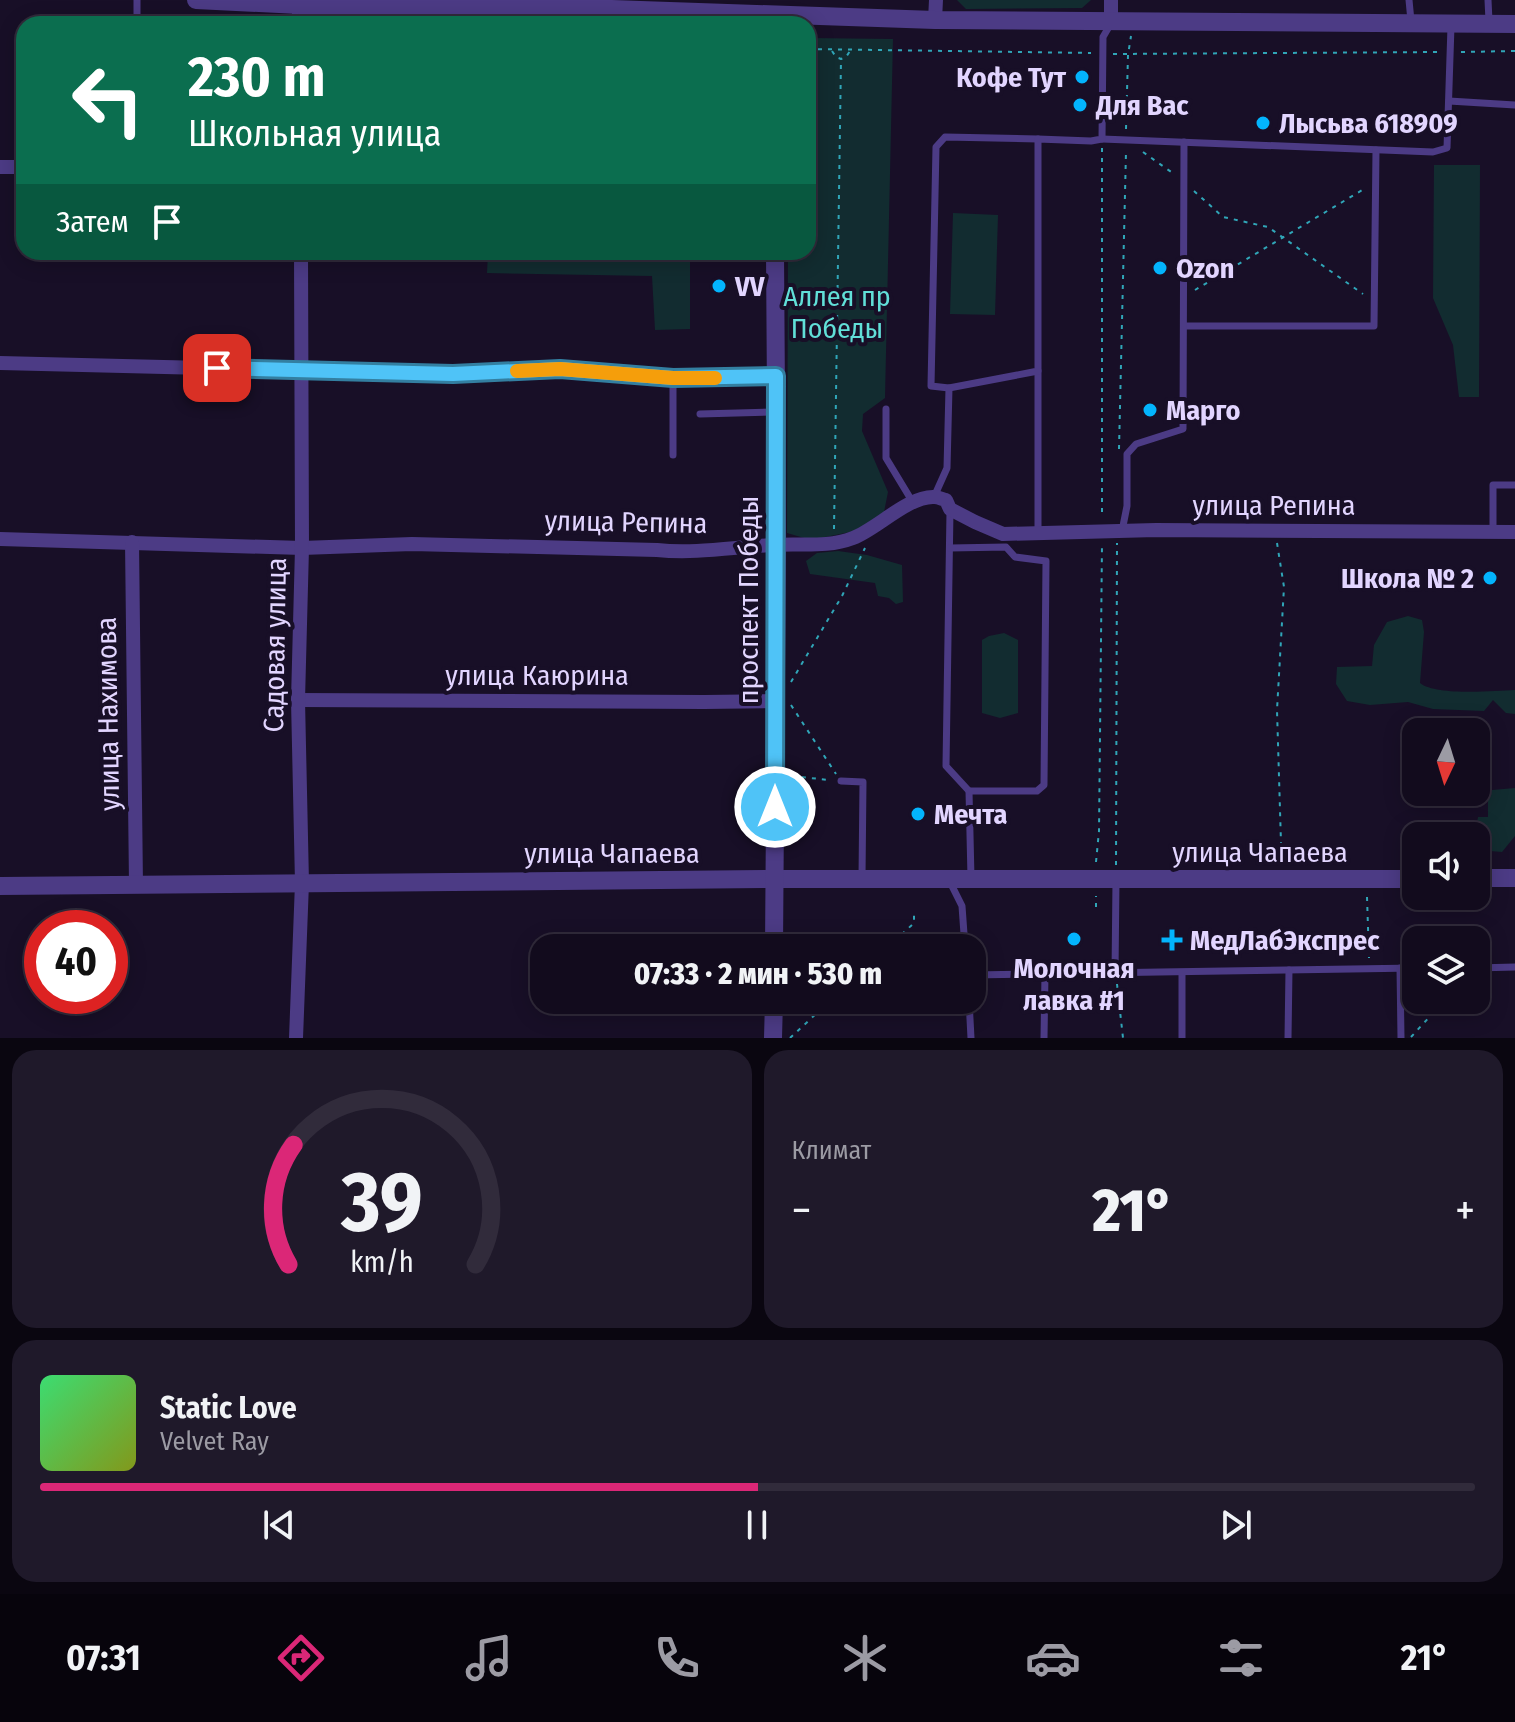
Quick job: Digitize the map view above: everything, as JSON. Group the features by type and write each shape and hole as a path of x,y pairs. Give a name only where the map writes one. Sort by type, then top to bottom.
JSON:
{"street":[{"path":"196,0 456,10 613,4 935,20 1515,24"},
{"path":"935,20 936,0"},
{"path":"1111,0 1111,21"},
{"name":"Садовая улица","path":"296,1038 302,883 298,700 302,548 301,260"},
{"name":"проспект Победы","path":"774,934 783,702 777,544 775,260"},
{"path":"0,363 453,374 560,369 673,378 776,376"},
{"name":"улица Репина","path":"0,539 302,548 412,544 682,553 777,544 812,546 834,543 853,538 894,512 934,497 946,500 950,509 1003,534 1122,531 1515,532"},
{"name":"улица Нахимова","path":"132,542 136,885"},
{"name":"улица Каюрина","path":"298,700 783,702"},
{"path":"1490,878 1515,878"},
{"name":"улица Чапаева","path":"0,886 774,879 1402,879"},
{"path":"773,1038 774,1014"}],"lane":[{"path":"1409,0 1411,23"},
{"path":"1488,0 1489,23"},
{"path":"1102,139 1103,37 1111,21"},
{"path":"1038,371 949,388 931,386 936,147 945,137 1126,139 1433,152 1447,148 1451,23"},
{"path":"1449,101 1515,105"},
{"path":"1038,139 1038,534"},
{"path":"1122,531 1127,506 1127,454 1136,444 1183,429 1184,142"},
{"path":"1185,326 1374,326 1376,150"},
{"path":"673,378 673,455"},
{"path":"934,497 947,468 949,388"},
{"path":"886,409 886,458 914,503"},
{"path":"700,414 776,412"},
{"path":"1493,532 1493,485 1515,485"},
{"path":"950,509 946,766 969,791 971,880"},
{"path":"950,548 1006,547 1015,557 1046,561 1044,785 1037,791 969,791"},
{"path":"841,781 863,782 862,880"},
{"path":"949,880 962,906 964,934"},
{"path":"1115,973 1116,880"},
{"path":"1490,968 1515,967"},
{"path":"986,975 1400,968 1401,1038"},
{"path":"1288,1038 1289,970"},
{"path":"1182,973 1182,1038"},
{"path":"1044,1038 1045,974"},
{"path":"970,1014 971,1038"}],"path":[{"path":"816,49 1128,55 1515,51"},
{"path":"832,49 841,59"},
{"path":"841,59 850,49"},
{"path":"834,543 841,59"},
{"path":"1126,139 1184,182 1223,217 1268,227 1374,303"},
{"path":"1185,296 1376,182"},
{"path":"790,684 842,596 876,525"},
{"path":"1275,531 1284,587 1277,710 1281,843 1288,859 1288,880"},
{"path":"783,702 841,781"},
{"path":"791,775 841,781"},
{"path":"1367,879 1369,969"},
{"path":"902,934 914,923 914,910"},
{"path":"1115,973 1123,1038"},
{"path":"790,1038 816,1014"},
{"path":"1410,1038 1432,1014"}],"green space":[{"path":"957,0 1091,0 1082,8 966,9"},
{"name":"Аллея пр Победы","path":"816,38 893,39 885,398 863,414 862,431 888,492 884,512 855,531 811,540 787,533 788,260 816,260"},
{"path":"1434,165 1480,165 1479,397 1459,397 1453,345 1433,298"},
{"path":"953,213 998,215 995,315 950,314"},
{"path":"488,260 690,260 690,329 655,330 652,276 487,273"},
{"path":"838,551 902,565 903,602 896,604 889,598 878,596 875,583 810,574 806,561 817,553"},
{"path":"1408,616 1422,620 1420,683 1451,691 1515,690 1515,714 1506,713 1493,700 1484,711 1433,709 1408,702 1370,705 1347,701 1336,684 1337,667 1372,666 1374,645 1387,622"},
{"path":"1004,633 1018,640 1018,713 1000,718 982,713 982,640"},
{"path":"1515,788 1515,836 1502,852 1490,851 1490,822 1477,822 1478,817 1488,817 1492,790"}],"slow traffic":[{"path":"517,371 560,369 673,378 715,378"}],"place":[{"name":"Кофе Тут","path":"1082,77"},
{"name":"Для Вас","path":"1080,105"},
{"name":"Лысьва 618909","path":"1263,123"},
{"name":"Ozon","path":"1160,268"},
{"name":"VV","path":"719,286"},
{"name":"Марго","path":"1150,410"},
{"name":"Школа № 2","path":"1490,578"},
{"name":"Мечта","path":"918,814"},
{"name":"Молочная лавка #1","path":"1074,939"},
{"name":"МедЛабЭкспрес","path":"1172,940"}],"route":[{"path":"217,368 453,374 560,369 673,378 776,376 775,807"}]}
